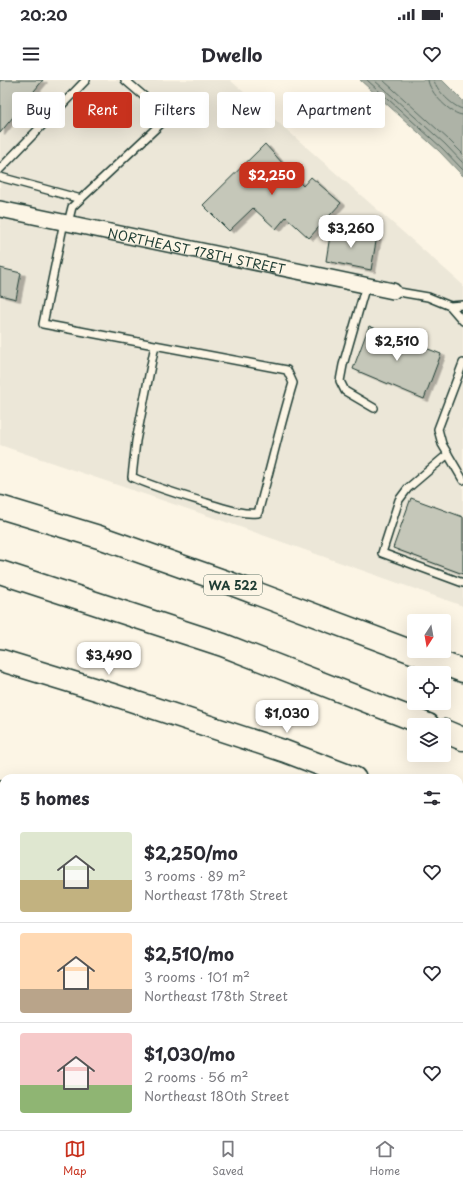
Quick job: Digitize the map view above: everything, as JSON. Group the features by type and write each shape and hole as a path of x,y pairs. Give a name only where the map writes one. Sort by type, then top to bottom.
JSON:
{"highway":[{"name":"WA 522","path":"0,507 120,544 463,671"},
{"path":"0,572 223,645 410,718"},
{"path":"451,734 463,738"}],"main road":[{"path":"0,660 111,694 284,751 344,774"}],"street":[{"name":"NORTHEAST 178TH STREET","path":"0,209 393,290"}],"lane":[{"path":"0,169 86,80"},
{"path":"124,80 168,118 72,207 66,223 43,324 155,345 287,370 292,383 269,476 258,513 244,513 226,508 152,486 132,477 136,441 155,345"},
{"path":"0,178 81,199"},
{"path":"366,285 343,365 340,381 345,391 374,408"},
{"path":"393,290 428,297 450,306 463,305"},
{"path":"450,306 463,321"},
{"path":"463,363 438,429 442,444 463,480"},
{"path":"448,454 408,488 399,500 382,553 463,583"}],"shaded area":[{"path":"0,80 230,80 244,92 217,92 217,128 275,128 275,120 463,285 463,606 223,521 0,445"}],"water":[{"path":"360,80 442,80 463,101 463,176 439,151 385,102 385,92 373,92"}],"building":[{"path":"0,80 43,80 33,92 12,92 12,118 0,133"},
{"path":"265,144 303,186 311,177 341,203 309,238 286,217 276,229 253,208 229,231 203,205"},
{"path":"331,229 377,236 371,270 326,261"},
{"path":"0,268 21,273 16,299 0,295"},
{"path":"369,326 441,354 424,399 353,369"},
{"path":"411,498 463,517 463,574 393,548"}]}
